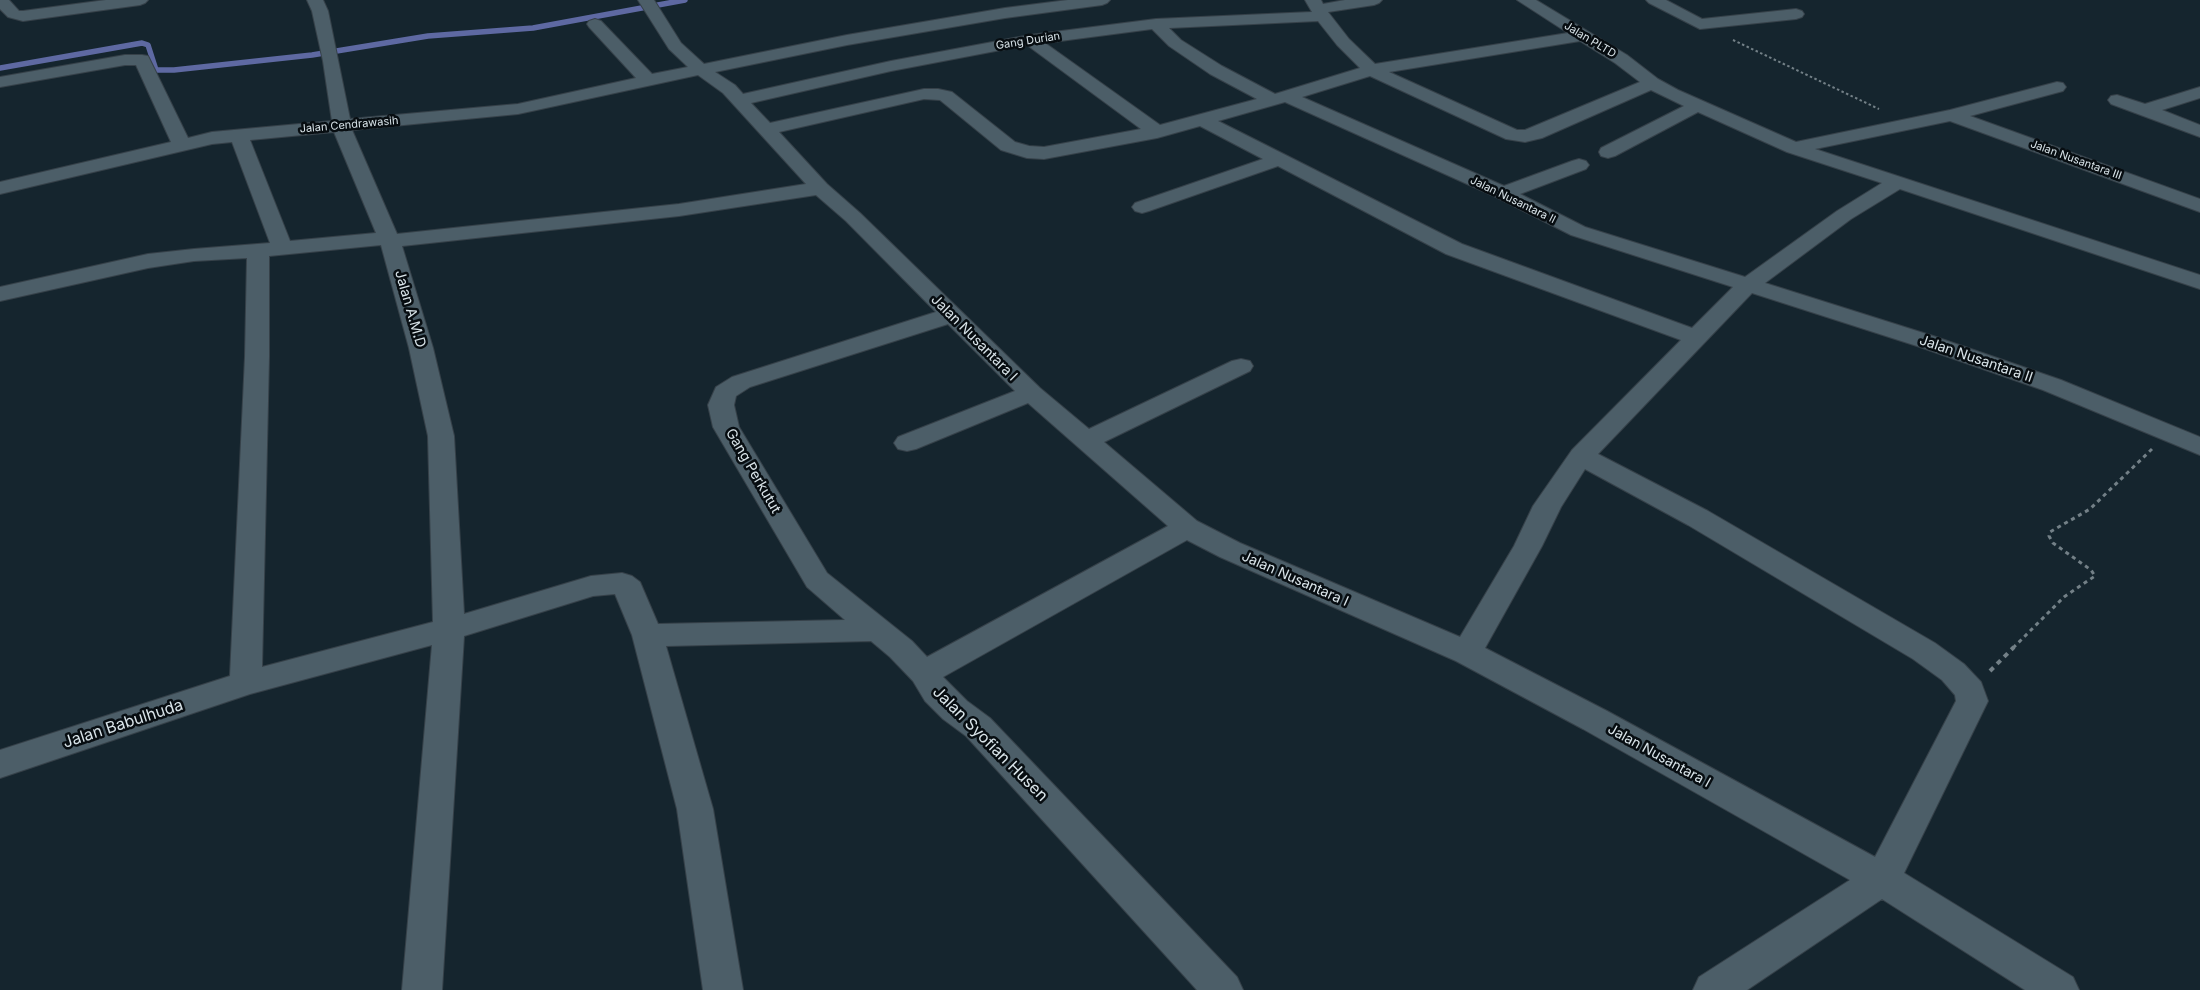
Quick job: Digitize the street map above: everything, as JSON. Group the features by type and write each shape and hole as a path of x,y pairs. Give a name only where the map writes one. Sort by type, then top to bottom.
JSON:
{"street":[{"path":"0,0 14,14 23,16 140,0"},
{"name":"Jalan A.M.D","path":"315,0 320,11 342,126 389,239 422,348 441,436 449,629 422,990"},
{"name":"Jalan Cendrawasih","path":"0,188 181,144 238,135 518,109 648,80 857,38 1081,1 1102,0"},
{"name":"Gang Durian","path":"740,100 891,66 1030,40 1374,0"},
{"name":"Jalan PLTD","path":"1525,0 1620,59 1652,83 1697,106 1794,148 2200,282"},
{"path":"1654,0 1700,24 1796,14"},
{"name":"Jalan Nusantara I","path":"648,4 675,46 700,70 729,89 820,188 853,217 1031,394 1187,528 1300,582 1467,654 1595,720 1882,879 2059,990"},
{"path":"1318,8 1343,42 1371,70 1513,135 1535,134 1652,83"},
{"path":"596,24 648,80"},
{"name":"Jalan Nusantara II","path":"1156,24 1175,42 1216,70 1503,194 1578,231 1924,341 2052,385 2200,447"},
{"path":"767,129 932,94 946,96 1008,146 1027,152 1057,152 1157,132 1203,120 1371,70 1581,36"},
{"path":"1030,40 1157,132"},
{"path":"0,82 125,60 142,60 181,144"},
{"path":"1794,148 1952,115 2057,86"},
{"path":"2145,110 2200,92"},
{"path":"2117,100 2200,131"},
{"path":"1608,152 1697,106"},
{"name":"Jalan Nusantara III","path":"1952,115 2200,206"},
{"path":"1203,120 1454,249 1697,338"},
{"path":"238,135 270,249 257,366 246,683"},
{"path":"1142,207 1278,160"},
{"path":"1503,194 1579,165"},
{"path":"1467,654 1528,546 1547,506 1582,456 1748,285 1844,215 1898,182"},
{"path":"0,294 194,254 389,239 678,210 820,188"},
{"name":"Gang Perkutut","path":"924,673 900,649 817,580 726,427 721,405 725,392 740,382 951,315"},
{"path":"1086,441 1241,366"},
{"path":"907,442 1031,394"},
{"path":"1582,456 1698,518 1924,651 1953,672 1970,691 1972,701 1969,708 1882,879 1714,990"},
{"name":"Jalan Syofian Husen","path":"1187,528 924,673 936,692 978,727 1223,990"},
{"name":"Jalan Babulhuda","path":"0,764 246,683 449,629 591,586 622,583 629,589 647,635"},
{"path":"723,990 695,809 647,635 876,630"}],"path":[{"path":"1700,24 1827,86 1909,123"},
{"path":"1970,691 2064,597 2095,576 2091,570 2053,543 2049,536 2050,532 2090,509 2167,434"}],"waterway":[{"path":"0,68 142,43 148,45 156,70 174,70 312,55 428,36 533,28 685,0"}]}
